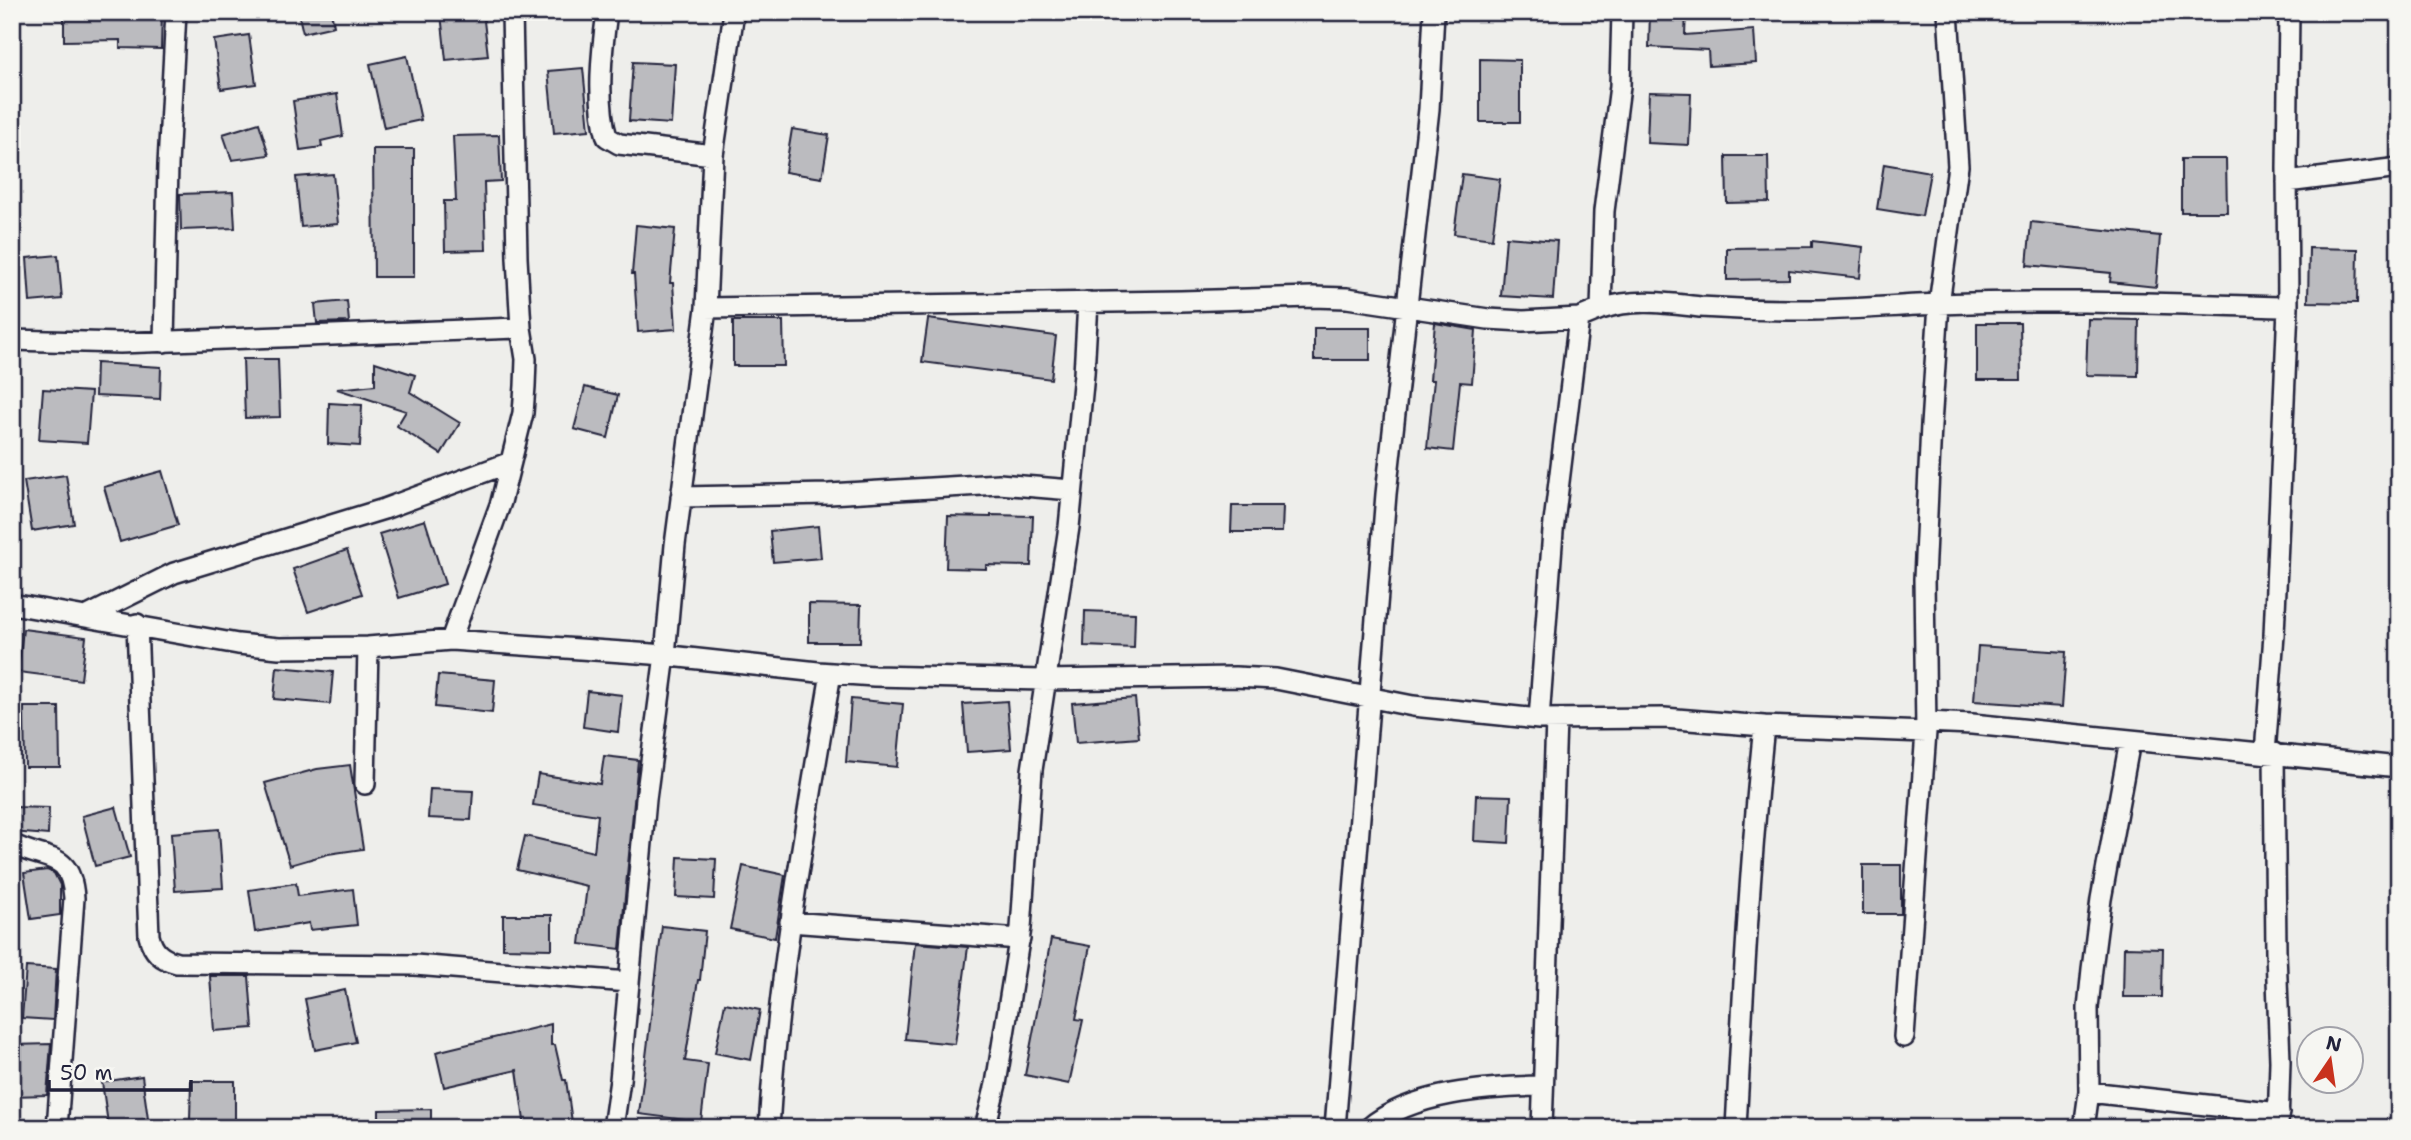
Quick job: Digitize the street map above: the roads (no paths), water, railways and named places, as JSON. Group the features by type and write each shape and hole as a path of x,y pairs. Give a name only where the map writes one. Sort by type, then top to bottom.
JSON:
{"street":[{"path":"164,342 167,200 176,12"},
{"path":"451,640 481,564 501,502 523,414 526,359 521,328 517,258 512,12"},
{"path":"607,12 602,99 607,137 619,144 713,155"},
{"path":"613,1128 620,1080 646,799 666,656 681,497 706,308 713,155 734,12"},
{"path":"1335,1128 1382,534 1429,109 1434,12"},
{"path":"1601,309 1604,211 1620,86 1622,12"},
{"path":"1904,1037 1926,727 1924,579 1931,425 1939,304 1958,166 1948,12"},
{"path":"2089,1092 2278,1120 2269,753 2288,307 2289,12"},
{"path":"2287,181 2399,169"},
{"path":"706,308 1311,297 1347,298 1511,320 1578,318 1618,303 1645,300 1702,307 1788,310 1843,310 1939,304 2288,307"},
{"path":"985,1128 996,1084 1020,939 1032,770 1064,563 1084,374 1088,302"},
{"path":"1542,1128 1547,720 1553,531 1578,318"},
{"path":"12,340 74,343 164,342 521,328"},
{"path":"88,617 174,573 373,512 511,461"},
{"path":"681,497 829,494 999,484 1072,490"},
{"path":"12,604 238,644 279,648 368,647 451,640 666,656 831,673 1044,680 1235,677 1276,679 1472,714 1547,720 1664,718 1765,726 1926,727 1972,724 2399,767"},
{"path":"137,624 149,936 151,946 158,955 177,963 415,965 628,982"},
{"path":"365,784 368,647"},
{"path":"769,1128 775,1037 790,922 831,673"},
{"path":"1736,1128 1744,969 1765,726"},
{"path":"2084,1128 2089,1092 2088,1008 2092,969 2101,899 2130,741"},
{"path":"12,844 54,858 65,867 73,880 57,1128"},
{"path":"790,922 1020,939"},
{"path":"1369,1128 1394,1111 1427,1099 1508,1087 1543,1086"}]}
